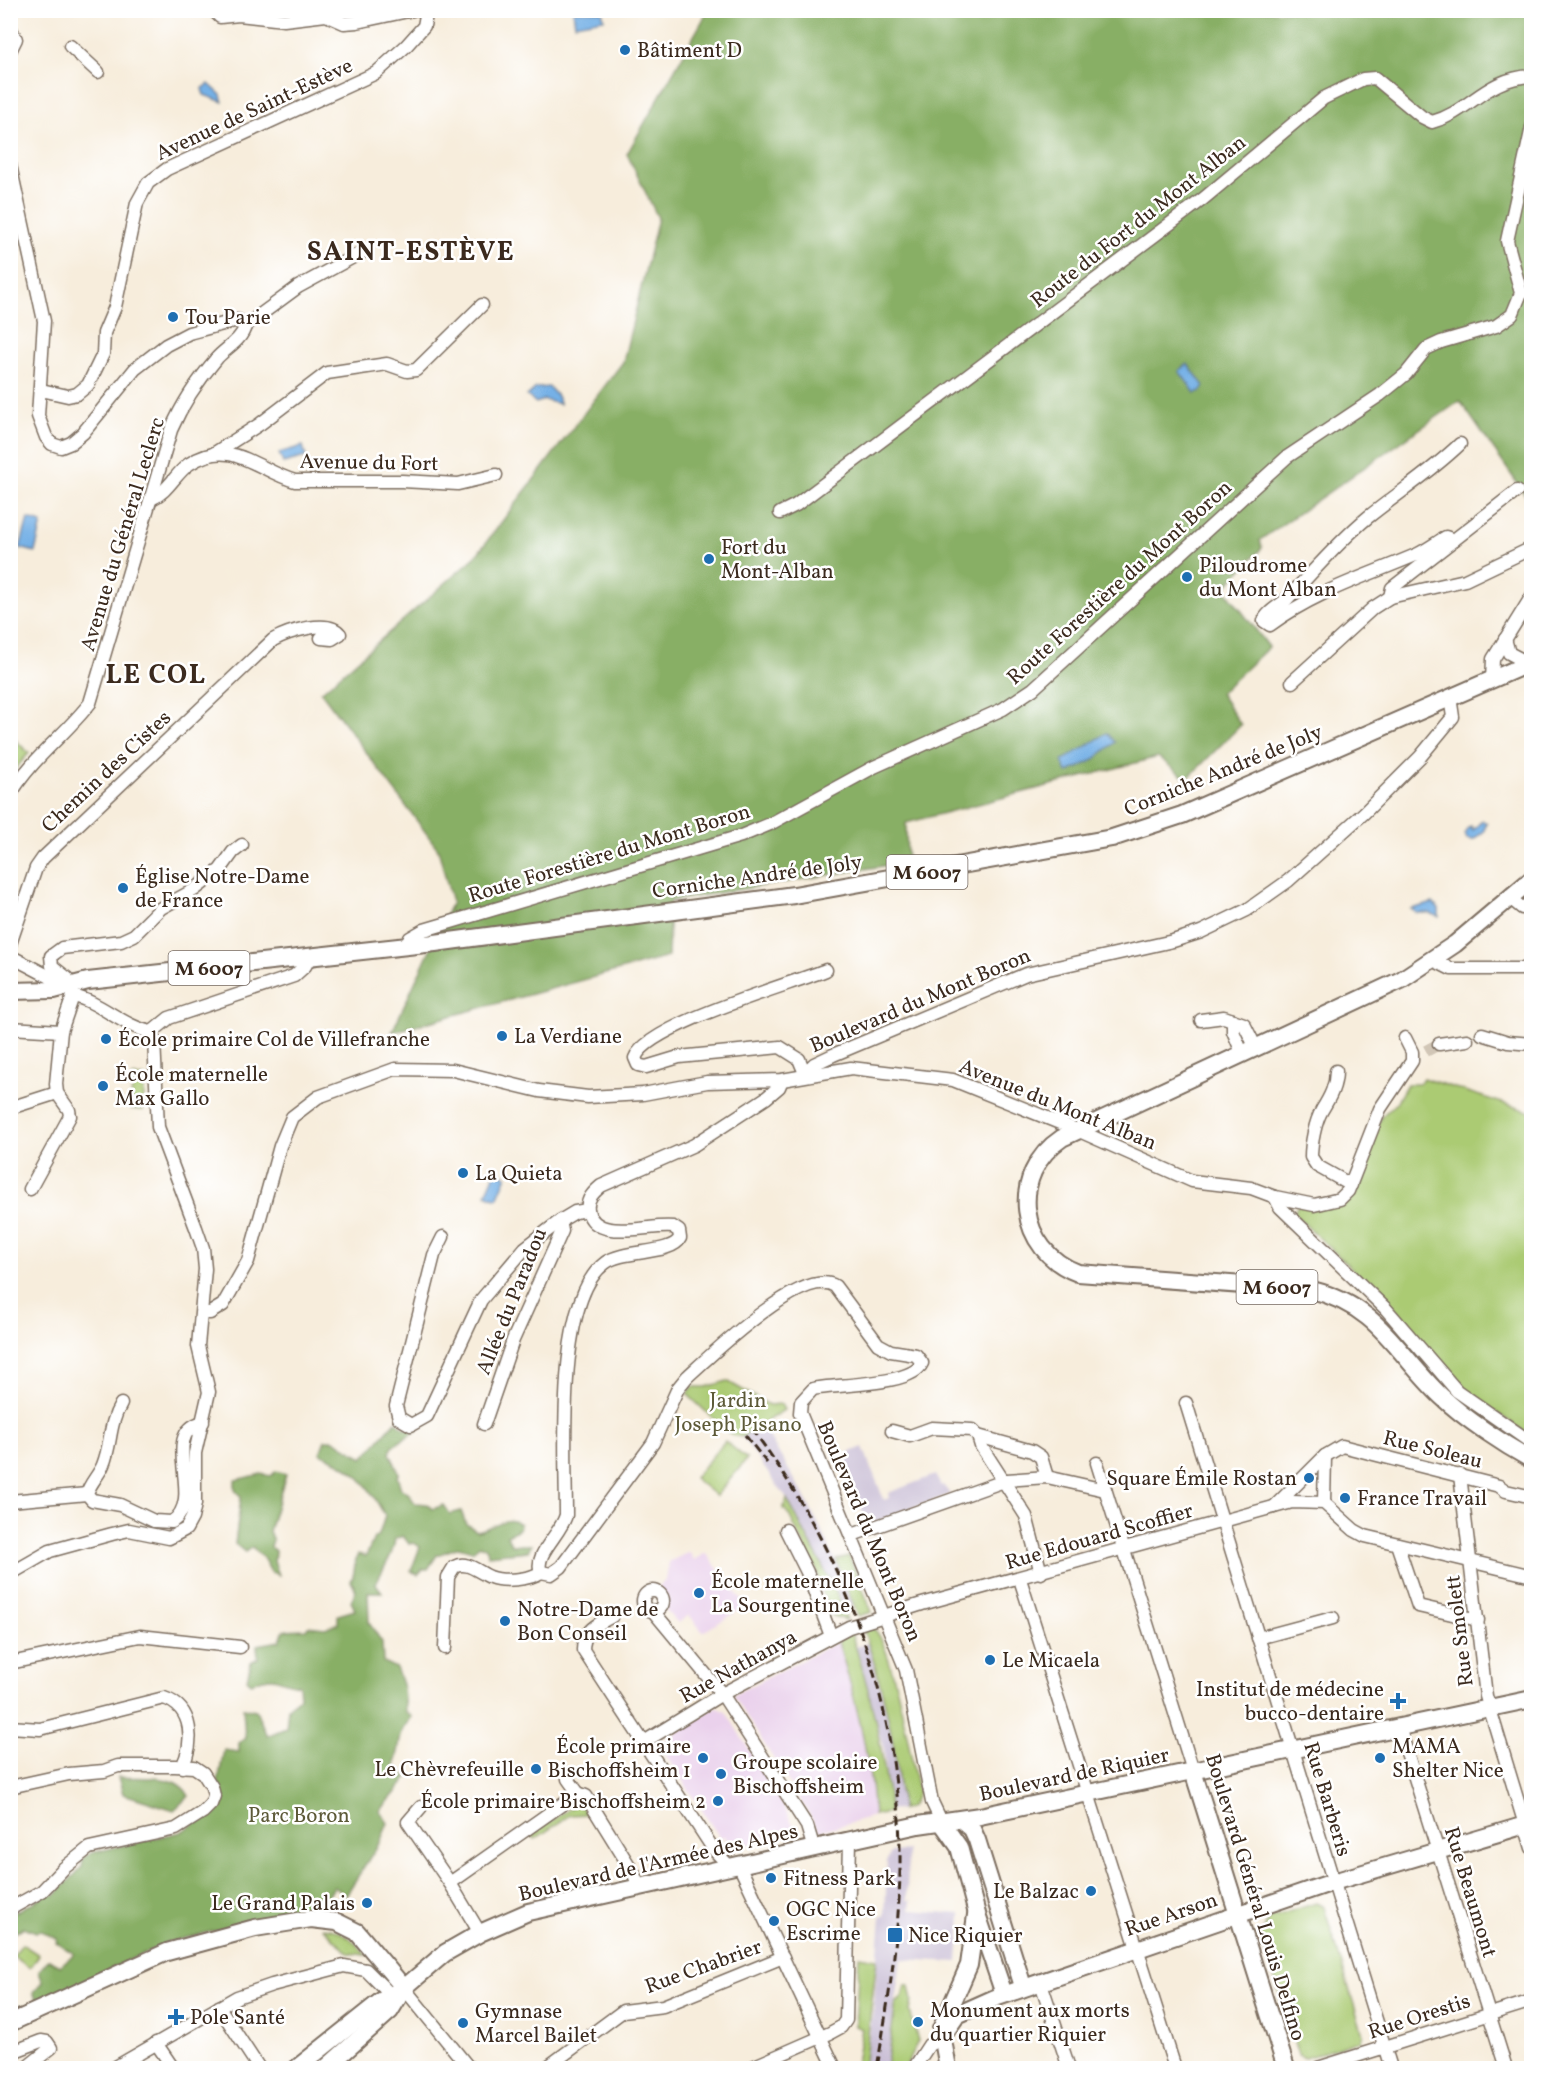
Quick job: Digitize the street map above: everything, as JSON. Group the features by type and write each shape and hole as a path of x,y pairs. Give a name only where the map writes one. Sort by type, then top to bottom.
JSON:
{"main road":[{"name":"Corniche André de Joly","path":"69,990 282,960 794,895 1112,838 1182,815 1530,663"},
{"name":"M 6007","path":"1532,879 1433,960 1401,980 1250,1052 1077,1130 1053,1145 1032,1175 1027,1204 1034,1237 1048,1256 1062,1267 1096,1276 1285,1287 1329,1294 1363,1311 1377,1323 1427,1382 1452,1405 1532,1460"},
{"name":"M 6007","path":"10,991 69,990"},
{"name":"Boulevard de Riquier","path":"942,1823 1532,1699"},
{"name":"Boulevard Général Louis Delfino","path":"1193,1772 1286,2068"},
{"path":"962,1820 972,1829 977,1840 1022,1983 1021,1989"},
{"name":"Boulevard de l'Armée des Alpes","path":"397,1995 445,1953 480,1933 528,1912 942,1823"},
{"path":"942,1823 958,1847 977,1914 1004,1994"},
{"name":"Rue Arson","path":"941,2038 957,2015 964,2010 1004,1994 1333,1882 1528,1824"},
{"path":"977,1914 988,1917 996,1914 998,1908"},
{"path":"948,2068 941,2038 943,2022 969,1965 977,1914"},
{"path":"10,2023 167,1952 255,1928 311,1919 337,1922 357,1932 397,1995"},
{"path":"297,2068 397,1995"},
{"path":"326,2068 397,1995"}],"street":[{"name":"Avenue de Saint-Estève","path":"213,10 220,17 239,15 284,20 326,15 344,23 413,10"},
{"name":"Avenue de Saint-Estève","path":"42,390 68,396 77,394 88,385 103,354 104,333 115,307 137,203 148,183 167,169 376,73 424,26 426,15 422,10"},
{"path":"10,27 16,39 10,51"},
{"path":"70,46 98,72"},
{"name":"Route du Fort du Mont Alban","path":"780,513 805,499 1203,199 1324,98 1363,79 1375,78 1422,117 1432,122 1442,120 1484,90 1514,77 1532,76"},
{"name":"Route Forestière du Mont Boron","path":"406,946 410,938 424,930 662,861 761,828 873,767 1003,709 1034,689 1287,457 1380,395 1406,374 1421,355 1433,345 1496,326 1512,315 1521,293 1507,241 1532,127"},
{"path":"10,165 15,212 44,321 42,390 38,416 45,437 52,444 61,447 71,443 83,433 135,369 166,345 189,333 229,321 238,320 245,327"},
{"name":"Avenue du Général Leclerc","path":"10,795 38,757 77,719 95,692 178,413 218,357 244,333 245,327 298,287 366,250"},
{"name":"Avenue du Fort","path":"151,499 159,496 189,464 210,456 260,424 327,373 387,364 407,371 416,370 482,305"},
{"path":"1454,540 1446,537 1420,554 1372,570 1316,596 1270,625 1264,621 1265,617 1285,601 1326,556 1366,519 1434,470 1460,444"},
{"name":"Avenue du Fort","path":"210,456 240,455 281,478 295,481 402,481 458,484 496,475"},
{"path":"1390,597 1392,588 1517,491"},
{"path":"1292,682 1373,608 1390,597 1465,580 1532,548"},
{"path":"1492,680 1493,659 1532,596"},
{"name":"Chemin des Cistes","path":"10,944 36,868 55,844 138,771 273,640 287,632 304,628 332,628 340,634 332,639 321,638"},
{"path":"1504,639 1509,653 1530,663"},
{"name":"Boulevard du Mont Boron","path":"803,1074 833,1054 1026,974 1173,941 1201,932 1247,910 1291,879 1420,757 1453,717 1450,697"},
{"path":"30,1189 70,1116 69,1110 57,1093 61,1031 69,990 67,978 52,966 51,956 62,948 121,941 134,935 160,908 194,890 220,870 233,852 242,845"},
{"path":"1510,898 1522,909 1532,903"},
{"path":"10,956 123,1020 152,1032"},
{"path":"152,1032 169,1018 298,974 310,957"},
{"path":"280,979 284,973 282,960"},
{"path":"1433,960 1451,969 1532,969"},
{"path":"803,1074 799,1059 780,1047 679,1057 646,1067 638,1065 635,1059 638,1050 680,1023 826,970"},
{"path":"1201,1020 1224,1017 1244,1024 1250,1052"},
{"path":"10,1028 61,1031"},
{"path":"10,1574 50,1551 129,1530 169,1538 186,1529 194,1511 195,1454 209,1392 198,1355 205,1269 203,1248 158,1127 152,1032"},
{"path":"1482,1034 1508,1042 1532,1044"},
{"path":"1336,1071 1336,1081 1330,1099 1318,1118 1311,1157 1317,1166 1351,1185 1380,1109 1412,1061 1412,1052 1404,1038"},
{"path":"1439,1044 1467,1040"},
{"path":"1412,1052 1426,1051"},
{"name":"Avenue du Mont Alban","path":"202,1312 210,1313 223,1305 248,1262 286,1127 300,1108 349,1084 395,1069 425,1067 453,1070 539,1091 588,1097 644,1094 707,1083 782,1080 803,1074 851,1068 953,1080 1077,1130 1191,1181 1251,1188 1275,1197 1314,1205 1327,1204 1340,1198 1351,1185"},
{"path":"445,1648 448,1577 454,1567 464,1565 491,1577 527,1578 541,1572 539,1561 541,1555 561,1530 566,1515 568,1370 574,1324 582,1295 593,1275 606,1262 624,1254 672,1247 680,1238 673,1227 604,1228 592,1220 588,1210 590,1197 601,1186 694,1144 766,1098 782,1080"},
{"path":"10,1108 57,1093"},
{"path":"1048,1118 1052,1128 1053,1145"},
{"path":"1275,1197 1280,1207 1386,1309 1457,1391 1532,1443"},
{"name":"Allée du Paradou","path":"484,1424 513,1340 562,1231 560,1221 575,1212 588,1210"},
{"path":"443,1237 435,1255 396,1406 399,1418 411,1425 427,1416 481,1300 525,1248 560,1221"},
{"name":"Boulevard du Mont Boron","path":"541,1572 551,1574 556,1571 586,1535 653,1443 678,1389 687,1377 764,1310 810,1286 823,1282 829,1283 840,1292 878,1344 891,1351 916,1355 922,1363 913,1373 880,1382 813,1389 801,1402 800,1413 906,1670 933,1802 942,1823"},
{"name":"Rue Barberis","path":"1186,1403 1391,2068"},
{"path":"121,1404 112,1420 104,1463 95,1481 88,1488 87,1494 92,1500 120,1505 154,1521 172,1522 185,1508 186,1489 181,1451 188,1430 203,1422"},
{"path":"892,1431 910,1436 932,1428 972,1430 978,1436 981,1446 1026,1516 1041,1573"},
{"path":"978,1436 1032,1451 1041,1457 1047,1477"},
{"path":"184,1441 198,1442"},
{"name":"Rue Soleau","path":"1325,1455 1342,1446 1460,1475 1499,1486 1506,1491 1532,1497"},
{"path":"1325,1455 1324,1503 1353,1530 1365,1536 1532,1576"},
{"path":"1273,1508 1325,1455"},
{"name":"Boulevard Général Louis Delfino","path":"1097,1463 1193,1772"},
{"name":"Rue Smolett","path":"1460,1475 1489,1708 1528,1824 1532,1848"},
{"path":"852,1535 1003,1481 1047,1477 1105,1490"},
{"path":"10,1501 87,1494"},
{"name":"Rue Edouard Scoffier","path":"885,1615 1292,1502 1324,1503"},
{"path":"786,1530 807,1572 831,1636"},
{"path":"1397,1544 1418,1606 1478,1620"},
{"path":"1020,1579 1175,2068"},
{"path":"653,1611 722,1694 807,1826 814,1849"},
{"name":"Rue Nathanya","path":"644,1742 722,1694 831,1636 885,1615"},
{"path":"612,1616 585,1635 583,1650 714,1850 735,1866 783,1957 835,2068"},
{"path":"1258,1638 1333,1618"},
{"path":"10,1663 140,1636 240,1647"},
{"path":"10,1727 40,1729 164,1698 175,1702 188,1723 190,1742 182,1767"},
{"name":"Rue Beaumont","path":"1400,1727 1506,2068"},
{"path":"10,1787 69,1774 104,1771 118,1766 194,1767 203,1773 212,1787 214,1796 211,1804 203,1812 176,1829 89,1848 64,1868 42,1891 10,1909"},
{"path":"568,1779 578,1792 586,1796 633,1872 639,1887"},
{"path":"450,1883 578,1792"},
{"path":"421,1807 408,1822 450,1883 480,1933"},
{"path":"750,2068 841,2027 846,2020 850,1841"},
{"name":"Rue Chabrier","path":"546,2068 623,2011 663,2006 783,1957"},
{"path":"114,2068 237,1997 344,1966 366,1970 397,1995 469,2068"},
{"path":"1041,1983 1069,2068"},
{"name":"Rue Orestis","path":"1318,2068 1532,2001"},
{"path":"219,2007 259,2068"},
{"path":"915,2068 929,2045 941,2038"},
{"path":"10,2053 41,2041 47,2042 51,2048 26,2068"},
{"path":"156,2043 173,2068"}],"shaded area":[{"path":"761,1424 801,1490 825,1537 854,1605 843,1609 787,1499 742,1437"},
{"path":"863,1447 884,1500 889,1498 888,1493 935,1475 941,1486 943,1485 950,1494 868,1525 839,1457"},
{"name":"École maternelle La Sourgentine","path":"689,1552 694,1560 706,1553 746,1606 703,1632 689,1615 678,1623 666,1610 668,1598 658,1587 666,1580 669,1562"},
{"path":"838,1642 854,1693 867,1748 874,1816 820,1831 733,1695"},
{"path":"868,1643 896,1750 902,1810 889,1810 884,1751 856,1647"},
{"name":"Groupe scolaire Bischoffsheim","path":"716,1707 726,1712 778,1797 793,1824 794,1834 732,1848 724,1836 720,1838 662,1749 664,1741"},
{"name":"Nice Riquier","path":"908,1851 907,1900 911,1900 910,1910 961,1914 958,1962 901,1959 886,2068 864,2068 874,2005 881,1916 885,1916 887,1860 891,1852"}],"green space":[{"path":"708,11 1531,11 1531,503 1460,401 1260,540 1262,548 1224,588 1269,647 1220,693 1241,725 1187,779 1158,757 906,823 907,862 670,901 668,957 392,1032 452,902 438,849 321,692 475,557 623,362 658,218 627,154"},
{"path":"11,736 29,753 11,774"},
{"path":"132,1077 145,1077 143,1110 131,1109"},
{"path":"1423,1078 1531,1112 1531,1436 1468,1393 1450,1377 1400,1314 1294,1214 1297,1206 1339,1204 1382,1116 1396,1103 1407,1084 1419,1084"},
{"name":"Jardin Joseph Pisano","path":"727,1381 769,1405 781,1404 784,1410 742,1437 731,1435 687,1394 693,1387 706,1387"},
{"name":"Parc Boron","path":"396,1421 404,1428 416,1431 393,1446 390,1453 399,1473 397,1476 401,1489 408,1493 415,1503 427,1504 433,1509 444,1505 450,1514 461,1511 466,1524 477,1531 504,1521 514,1521 520,1524 519,1529 507,1535 511,1545 531,1545 528,1551 488,1555 487,1549 480,1545 472,1551 459,1547 437,1555 428,1569 423,1569 418,1575 411,1571 420,1547 414,1543 409,1544 403,1536 395,1539 390,1556 376,1584 382,1592 368,1592 369,1623 382,1642 383,1662 396,1668 403,1687 405,1711 412,1717 401,1735 394,1765 408,1778 380,1811 388,1823 380,1842 346,1895 334,1887 327,1898 327,1910 271,1920 262,1919 166,1943 39,2003 33,1993 43,1982 39,1971 49,1959 60,1966 74,1954 56,1942 57,1939 41,1931 36,1932 24,1927 14,1933 11,1931 10,1915 48,1894 55,1895 82,1867 83,1859 91,1853 181,1832 216,1810 221,1796 218,1781 224,1750 239,1752 239,1743 245,1738 243,1708 256,1710 267,1736 286,1728 288,1708 300,1697 299,1685 272,1678 251,1683 247,1679 251,1662 258,1658 257,1645 280,1641 284,1630 306,1629 308,1626 325,1628 338,1623 338,1615 355,1610 351,1601 356,1591 351,1581 356,1558 358,1554 366,1556 374,1538 379,1535 385,1516 366,1485 352,1471 320,1453 325,1440 334,1440 363,1458"},
{"path":"725,1441 747,1459 716,1496 694,1478"},
{"path":"276,1471 286,1474 269,1531 279,1575 271,1572 263,1558 252,1547 245,1552 235,1544 241,1497 235,1490 235,1480 261,1474 271,1476"},
{"path":"787,1499 835,1590 847,1620 833,1616 828,1610 816,1569 787,1511 783,1509"},
{"path":"849,1556 872,1612 858,1616 836,1560"},
{"path":"862,1626 869,1626 875,1630 882,1641 901,1707 918,1792 911,1807 902,1810 888,1717 877,1671"},
{"path":"850,1630 870,1697 880,1743 890,1812 874,1815 861,1727 838,1642"},
{"path":"118,1777 168,1780 183,1788 189,1796 174,1810 123,1794"},
{"path":"575,1805 582,1807 587,1814 570,1815 535,1839 532,1835"},
{"path":"1316,1903 1324,1907 1363,2034 1360,2041 1305,2058 1298,2055 1261,1935 1269,1918"},
{"path":"323,1928 347,1936 366,1955 348,1953"},
{"path":"22,1944 39,1955 30,1968 13,1956"},
{"path":"859,1956 877,1959 864,2068 855,2068 862,2029 855,2026"},
{"path":"905,1985 909,1986 912,2001 910,2011 918,2041 905,2068 886,2068 896,2003 902,1998"}],"water":[{"path":"573,11 602,11 604,19 575,24"},
{"path":"209,84 221,95 223,102 204,95 202,89"},
{"path":"1188,364 1204,386 1201,391 1195,393 1179,371"},
{"path":"549,387 557,396 560,404 544,400 536,403 527,396 536,388"},
{"path":"303,446 306,457 283,463 279,453"},
{"path":"28,519 42,523 35,552 20,548"},
{"path":"1107,733 1115,742 1092,761 1067,773 1062,761"},
{"path":"1482,821 1487,823 1483,832 1473,840 1467,839 1465,834 1467,829 1471,826 1473,830"},
{"path":"1433,903 1439,909 1439,917 1429,913 1417,913 1411,909"},
{"path":"496,1171 507,1176 497,1199 486,1194"}],"tunnel":[{"path":"1426,1051 1439,1044"}],"railway":[{"path":"752,1429 784,1476 839,1576 860,1629 877,1683 889,1739 897,1795 900,1852 899,1907 877,2068"},
{"path":"745,1435 767,1463"}],"place":[{"name":"Bâtiment D","path":"625,50"},
{"name":"Tou Parie","path":"173,317"},
{"name":"Fort du Mont-Alban","path":"709,559"},
{"name":"Piloudrome du Mont Alban","path":"1187,577"},
{"name":"Église Notre-Dame de France","path":"123,888"},
{"name":"La Verdiane","path":"502,1036"},
{"name":"École primaire Col de Villefranche","path":"106,1039"},
{"name":"École maternelle Max Gallo","path":"103,1086"},
{"name":"La Quieta","path":"463,1173"},
{"name":"Square Émile Rostan","path":"1309,1478"},
{"name":"France Travail","path":"1345,1498"},
{"name":"École maternelle La Sourgentine","path":"699,1593"},
{"name":"Notre-Dame de Bon Conseil","path":"505,1621"},
{"name":"Le Micaela","path":"990,1660"},
{"name":"Institut de médecine bucco-dentaire","path":"1398,1701"},
{"name":"École primaire Bischoffsheim 1","path":"703,1758"},
{"name":"MAMA Shelter Nice","path":"1380,1758"},
{"name":"Le Chèvrefeuille","path":"536,1769"},
{"name":"Groupe scolaire Bischoffsheim","path":"721,1774"},
{"name":"École primaire Bischoffsheim 2","path":"718,1801"},
{"name":"Fitness Park","path":"771,1878"},
{"name":"Le Balzac","path":"1091,1891"},
{"name":"Le Grand Palais","path":"367,1903"},
{"name":"OGC Nice Escrime","path":"774,1921"},
{"name":"Nice Riquier","path":"895,1935"},
{"name":"Pole Santé","path":"176,2017"},
{"name":"Monument aux morts du quartier Riquier","path":"918,2022"},
{"name":"Gymnase Marcel Bailet","path":"463,2023"}],"district":[{"name":"SAINT-ESTÈVE","path":"411,251"},
{"name":"LE COL","path":"156,674"}]}
